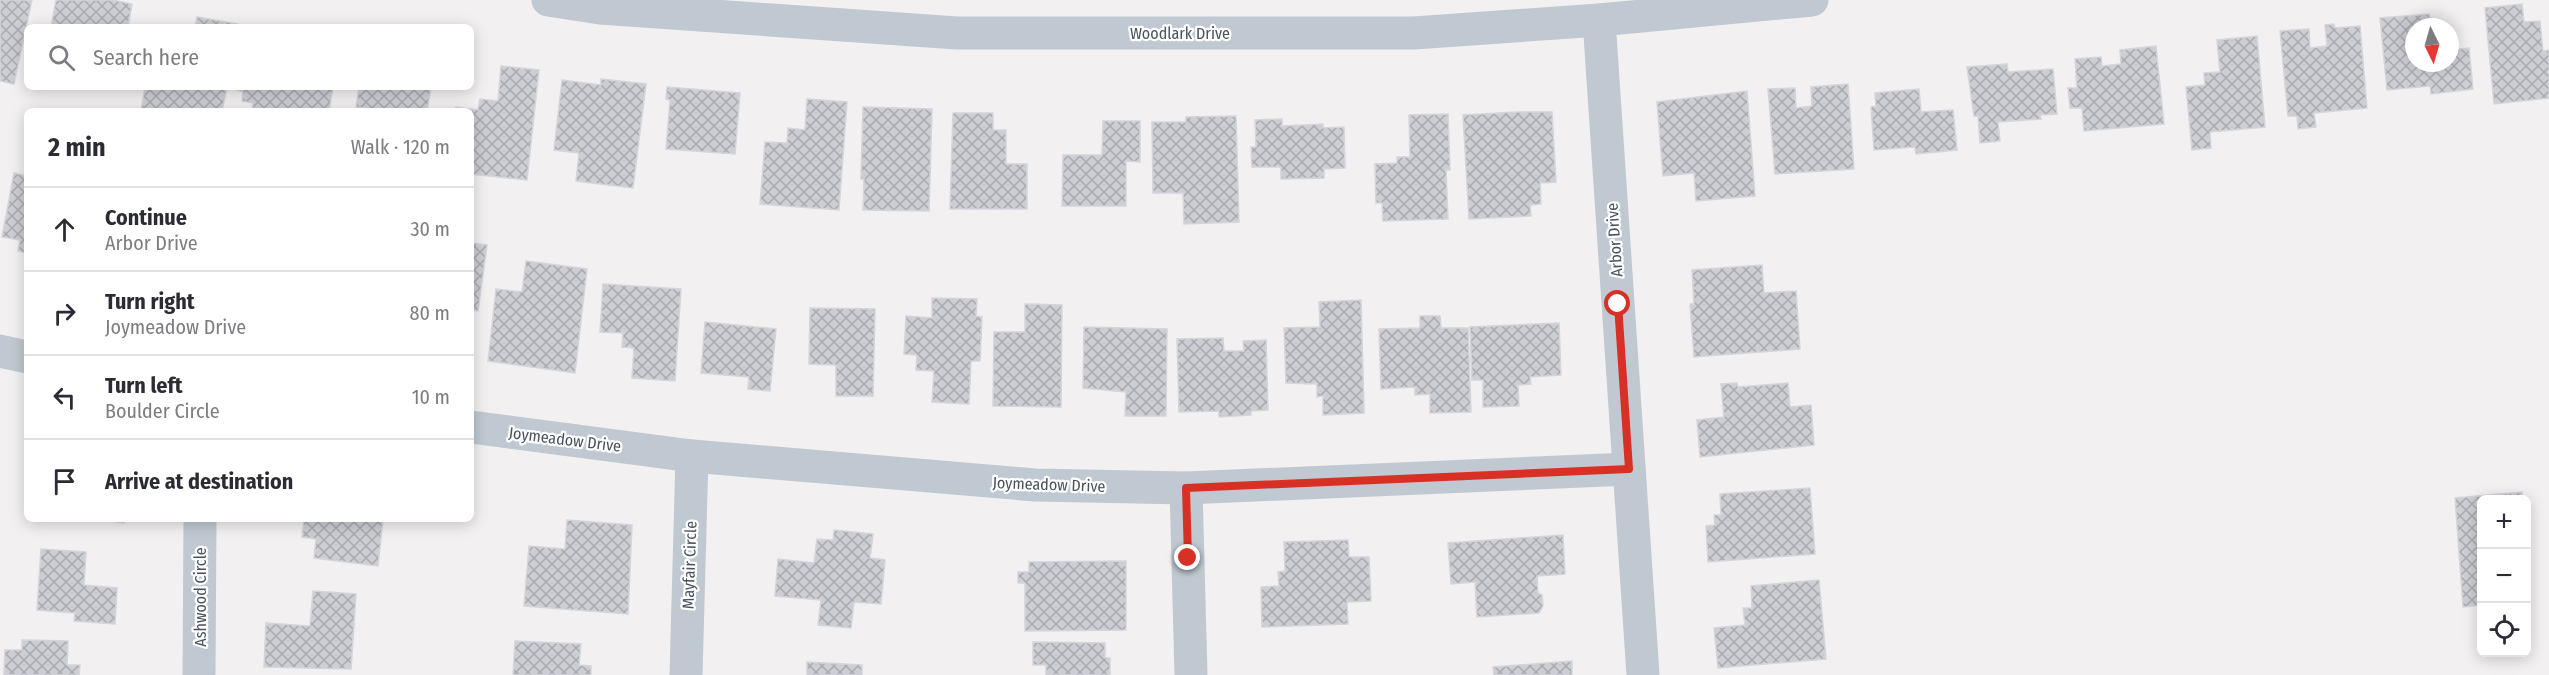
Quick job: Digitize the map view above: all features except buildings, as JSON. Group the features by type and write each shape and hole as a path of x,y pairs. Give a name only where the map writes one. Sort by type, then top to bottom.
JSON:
{"street":[{"name":"Woodlark Drive","path":"548,0 600,8 957,33 1414,33 1599,20 1812,0"},
{"name":"Arbor Drive","path":"1599,20 1643,675"},
{"path":"0,351 24,356"},
{"name":"Joymeadow Drive","path":"474,427 692,456 1035,485 1186,488 1629,469"},
{"name":"Mayfair Circle","path":"686,675 692,456"},
{"path":"1186,488 1191,675"},
{"name":"Ashwood Circle","path":"199,675 200,522"}],"route":[{"path":"1188,558 1186,488 1629,469 1618,304"}]}
